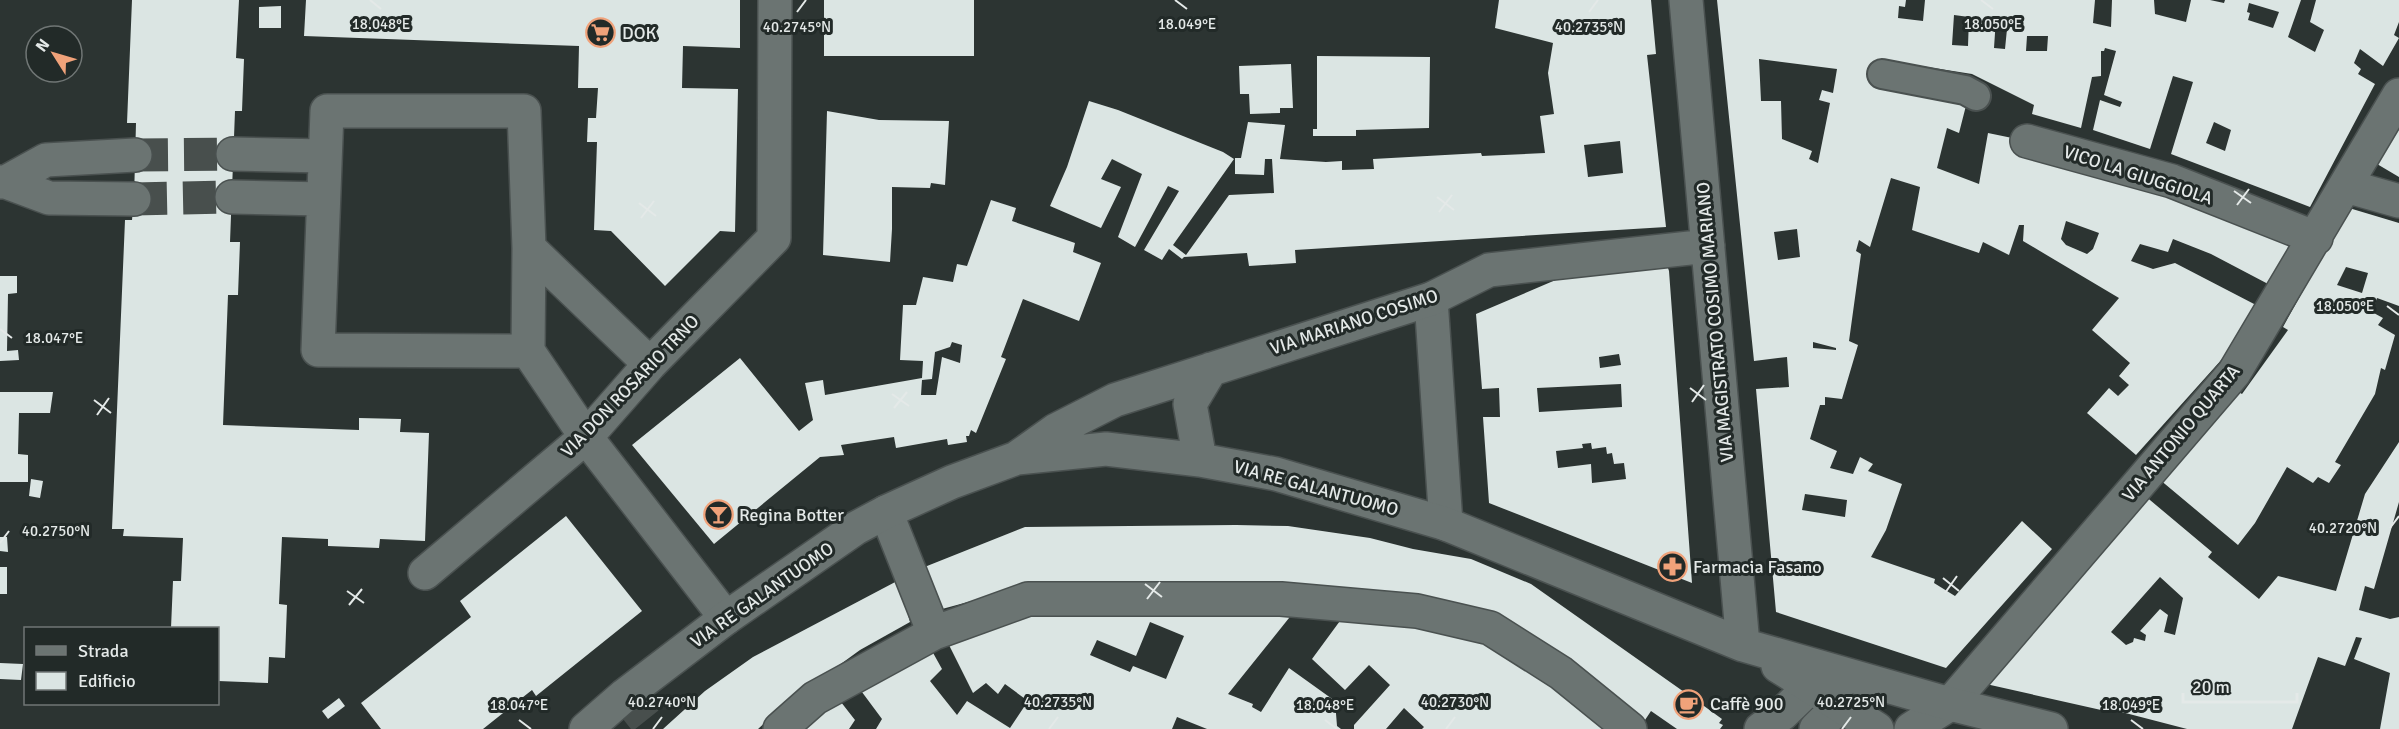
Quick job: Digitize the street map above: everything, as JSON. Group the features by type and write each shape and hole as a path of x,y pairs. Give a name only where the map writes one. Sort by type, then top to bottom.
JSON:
{"street":[{"name":"VIA DON ROSARIO TRNO","path":"425,573 586,437 650,364 774,238 775,0"},
{"name":"VIA MAGISTRATO COSIMO MARIANO","path":"1686,0 1743,645"},
{"path":"1882,74 1965,90 1976,96"},
{"name":"VIA ANTONIO QUARTA","path":"1911,729 1963,715 2234,373 2399,95"},
{"path":"528,351 318,350 327,111 524,111 529,248 528,351 586,437 726,618"},
{"name":"VICO LA GIUGGIOLA","path":"2027,141 2172,181 2316,238"},
{"path":"233,154 324,156"},
{"path":"3,182 46,160 135,155"},
{"path":"3,182 49,198 134,199"},
{"path":"2346,186 2399,201"},
{"path":"232,197 322,199"},
{"name":"VIA MARIANO COSIMO","path":"1017,458 1056,430 1115,400 1431,298 1489,270 1708,246"},
{"path":"529,248 650,364"},
{"path":"1431,298 1446,524"},
{"path":"1200,460 1190,404 1211,369"},
{"name":"VIA RE GALANTUOMO","path":"586,729 626,694 726,618 856,528 952,482 1017,458 1106,449 1200,460 1276,474 1446,524 1743,645"},
{"path":"886,512 934,633"},
{"path":"780,729 815,698 934,633 1028,599 1281,599 1418,610 1490,628 1561,673 1630,729"},
{"path":"1743,645 1810,687 1843,690 1963,715 2051,729"},
{"path":"1743,645 1843,690 1877,729"},
{"path":"1761,729 1782,714 1810,687"},
{"path":"1816,729 1843,690"}],"building":[{"path":"132,0 239,0 236,58 244,59 242,111 235,111 230,242 240,242 238,295 228,295 223,425 359,430 359,418 401,419 400,432 429,433 425,541 380,539 379,548 328,546 328,539 282,537 279,604 287,605 285,658 269,657 268,683 219,681 219,627 171,627 173,581 181,581 183,538 123,536 124,529 112,529 125,220 132,220 134,199 136,123 127,123"},
{"path":"306,0 740,0 740,48 683,46 682,88 738,89 735,232 720,231 665,286 611,231 594,230 597,142 587,142 588,118 596,118 598,88 578,88 579,46 304,36"},
{"path":"824,0 974,0 974,56 824,56"},
{"path":"1499,0 1651,0 1656,54 1647,55 1666,227 1295,250 1296,263 1249,266 1247,253 1184,257 1182,259 1169,249 1162,260 1144,250 1179,191 1168,186 1135,247 1118,237 1142,174 1112,159 1101,179 1121,187 1101,228 1050,206 1067,167 1089,101 1118,110 1223,152 1234,159 1173,245 1186,255 1229,195 1274,193 1272,159 1265,159 1264,175 1235,174 1235,158 1241,158 1248,122 1285,125 1280,159 1342,161 1342,170 1374,169 1373,159 1481,153 1482,156 1545,153 1540,116 1554,114 1548,73 1553,43 1495,28","holes":["1620,141 1623,173 1588,177 1584,145"]},
{"path":"1717,0 1906,0 1905,7 1899,6 1898,18 1923,21 1925,0 2095,0 2093,23 2111,27 2112,0 2154,0 2155,14 2186,22 2191,0 2224,3 2225,0 2301,0 2288,37 2315,52 2324,30 2310,22 2316,0 2399,0 2399,22 2394,35 2399,38 2383,66 2360,49 2354,63 2361,69 2358,74 2375,84 2310,207 2171,154 2193,82 2173,76 2150,149 2093,130 2100,100 2120,107 2122,102 2104,95 2116,51 2105,48 2101,51 2101,76 2092,77 2081,128 2032,114 2034,105 1972,74 1883,60 1881,70 1970,90 1959,133 1947,128 1937,168 1979,184 1988,133 2036,143 2294,237 2270,285 2211,254 2173,239 2168,252 2140,244 2131,261 2153,269 2175,263 2256,305 2223,358 2136,455 2087,413 2109,388 2118,396 2129,385 2119,376 2130,363 2092,330 2119,298 2023,241 2024,225 2019,225 2009,255 1983,242 1979,253 1912,230 1920,187 1891,178 1870,247 1859,240 1856,251 1861,254 1849,341 1858,345 1842,399 1825,397 1825,405 1820,405 1810,439 1837,451 1830,468 1853,474 1860,457 1873,464 1868,471 1902,484 1886,530 1871,557 1935,579 1934,583 1955,596 2022,521 2052,549 1946,668 1776,612 1756,389 1789,387 1787,357 1754,361","holes":["2249,3 2279,12 2273,28 2248,20 2250,13 2247,12","1954,15 1969,17 1968,46 1952,45","1996,18 2008,19 2005,49 1994,48","2027,36 2048,36 2047,51 2026,51","1759,59 1837,69 1833,93 1822,90 1819,100 1830,103 1818,163 1809,159 1812,151 1782,139 1781,101 1761,101","2214,122 2231,130 2225,151 2206,143","2066,221 2099,233 2093,249 2087,254 2066,245 2061,239","1797,229 1800,257 1778,260 1774,232","1813,342 1836,348 1836,350 1813,348","1805,494 1847,500 1845,517 1802,510"]},
{"path":"281,6 281,28 259,28 259,7"},
{"path":"1317,56 1430,57 1429,128 1356,130 1356,136 1313,136 1313,129 1317,129"},
{"path":"1291,64 1293,108 1280,108 1280,113 1250,114 1249,94 1240,94 1239,66"},
{"path":"827,111 879,120 949,121 945,185 931,183 930,188 892,187 890,262 823,255"},
{"path":"2399,123 2399,177 2377,164"},
{"path":"991,200 1016,208 1012,221 1075,243 1073,252 1101,263 1079,321 1023,299 1001,357 1006,359 976,433 971,430 969,436 966,436 967,442 948,445 947,439 896,448 894,437 841,445 844,455 820,457 714,544 632,445 740,358 799,431 813,420 805,383 823,380 825,395 922,378 923,361 900,360 903,305 916,305 923,277 953,282 957,264 967,266","holes":["952,342 962,345 960,363 942,357 936,395 921,395 922,380 932,379 935,352 950,347"]},
{"path":"2349,208 2399,223 2399,306 2377,298 2372,312 2383,318 2378,325 2395,335 2385,370 2381,368 2375,394 2335,462 2341,465 2329,483 2318,477 2313,483 2287,467 2255,523 2238,545 2159,479 2235,390 2242,394 2288,330 2283,327","holes":["2346,267 2368,273 2362,293 2337,285"]},
{"path":"1667,265 1692,583 1489,503 1483,417 1500,417 1499,388 1482,389 1476,314 1579,270","holes":["1619,354 1621,365 1600,368 1599,357","1621,384 1622,407 1539,412 1537,388","1591,443 1592,449 1606,447 1607,454 1612,453 1614,464 1624,463 1626,479 1592,483 1591,464 1558,468 1556,451 1583,448 1582,444"]},
{"path":"0,276 17,276 17,293 8,294 7,351 18,350 19,360 0,361"},
{"path":"0,392 53,392 50,413 19,413 18,454 28,455 28,482 0,482"},
{"path":"2399,442 2399,502 2374,589 2365,586 2359,610 2390,619 2399,617 2399,729 2380,729 2390,673 2354,659 2362,638 2356,637 2345,666 2318,657 2292,729 2187,729 2110,709 2110,712 1986,684 2144,495 2212,552 2208,557 2259,599 2278,576 2336,591 2365,494","holes":["2160,577 2183,598 2175,635 2164,632 2168,615 2160,609 2140,631 2146,635 2145,641 2134,638 2133,642 2126,645 2111,632"]},
{"path":"31,479 43,481 40,498 29,496"},
{"path":"566,516 642,611 536,696 532,690 483,729 381,729 361,703 471,617 460,601"},
{"path":"1288,526 1370,538 1413,549 1471,559 1531,584 1722,719 1719,723 1723,725 1720,729 1677,729 1651,711 1643,723 1506,627 1231,586 1230,582 1201,582 1195,587 1031,585 942,609 917,570 1025,527"},
{"path":"0,537 7,537 8,552 0,551"},
{"path":"0,567 7,567 7,594 0,594"},
{"path":"899,580 910,622 860,650 787,703 758,729 663,729 705,691 753,657"},
{"path":"1033,605 1293,613 1228,694 1253,704 1252,707 1261,712 1289,668 1335,701 1337,726 1341,729 1207,729 1177,717 1172,729 876,729 882,719 856,684 927,642 942,669 930,681 957,715 967,701 1010,728 1028,701 1005,684 998,694 986,683 973,693 945,637","holes":["1150,622 1184,636 1166,679 1133,666 1130,672 1090,655 1097,640 1136,656"]},
{"path":"1348,610 1497,643 1616,729 1422,729 1424,727 1404,708 1386,729 1354,729 1354,725 1390,685 1369,665 1345,690 1312,659"},
{"path":"0,663 23,664 21,680 0,679"},
{"path":"837,697 855,720 849,729 794,729"},
{"path":"339,698 345,706 328,719 322,711"}],"tunnel":[{"path":"135,155 233,154"},
{"path":"134,199 232,197"},
{"path":"625,695 652,729"}],"place":[{"name":"DOK","path":"601,33"},
{"name":"Regina Botter","path":"718,515"},
{"name":"Farmacia Fasano","path":"1672,567"},
{"name":"Caffè 900","path":"1689,704"}]}
